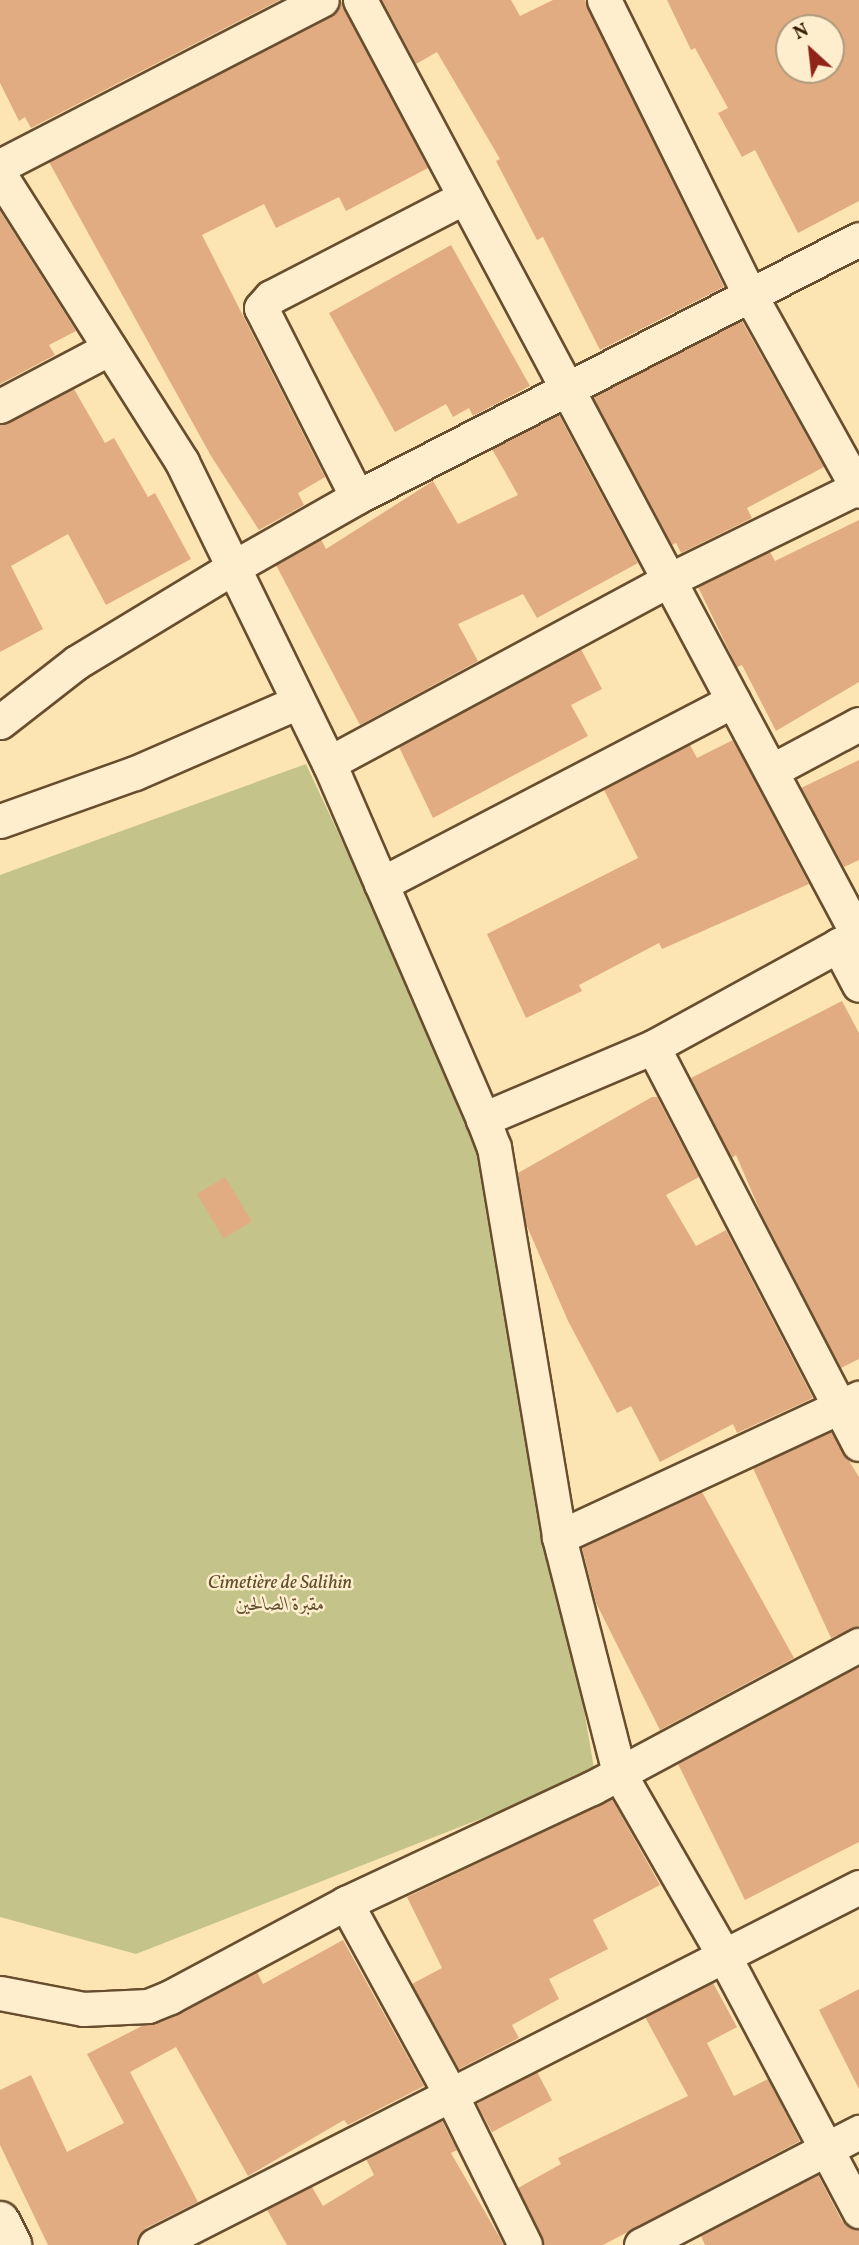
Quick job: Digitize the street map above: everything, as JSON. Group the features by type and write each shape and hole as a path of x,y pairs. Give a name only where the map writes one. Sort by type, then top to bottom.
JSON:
{"street":[{"path":"0,166 322,0"},
{"path":"360,0 771,771 852,938 859,985"},
{"path":"329,762 669,580 858,490 750,295 604,0"},
{"path":"0,175 181,462 329,762 483,1119 494,1147 559,1537 620,1773 723,1954 859,2211"},
{"path":"357,497 261,308 271,296 465,197"},
{"path":"0,722 77,662 234,567 357,497 859,239"},
{"path":"0,407 110,348"},
{"path":"381,884 733,701"},
{"path":"0,821 135,774 298,702"},
{"path":"771,771 859,723"},
{"path":"483,1119 653,1047 852,938"},
{"path":"653,1047 850,1403 859,1444"},
{"path":"559,1537 850,1403"},
{"path":"0,1993 53,2007 148,2006 346,1903 620,1773 859,1644"},
{"path":"155,2245 859,1886"},
{"path":"346,1903 450,2093 525,2245"},
{"path":"641,2245 680,2236 826,2149 859,2133"},
{"path":"0,2221 12,2245"}],"green space":[{"name":"Cimetière de Salihin مقبرة الصالحين","path":"306,764 488,1153 595,1774 136,1954 0,1917 0,875"}],"building":[{"path":"0,0 280,0 31,128 25,117 19,121 0,83"},
{"path":"382,0 511,0 520,16 553,0 585,0 724,287 600,350 543,237 537,240 496,161 500,159 437,52 416,64"},
{"path":"667,0 859,0 859,201 798,233 755,150 742,157 718,113 728,108 695,48 691,50"},
{"path":"341,1 428,168 346,211 339,197 276,228 264,204 202,235 325,477 298,493 304,505 259,530 211,456 49,162 331,17"},
{"path":"0,211 76,331 49,345 55,355 0,384"},
{"path":"451,245 530,386 473,416 469,408 453,417 446,404 395,432 329,313"},
{"path":"742,321 824,467 747,508 752,518 681,553 676,543 672,545 593,397"},
{"path":"74,389 105,443 114,438 148,497 155,493 191,559 106,605 68,534 11,566 43,629 0,652 0,425"},
{"path":"559,415 638,563 537,618 523,594 458,624 478,661 360,725 276,565 321,539 326,549 433,481 458,524 518,495 492,449"},
{"path":"859,520 859,682 776,731 742,665 737,667 698,587 770,552 775,561"},
{"path":"581,649 602,689 571,705 588,736 433,818 399,747"},
{"path":"733,740 809,884 662,949 659,943 579,985 582,991 526,1018 487,934 638,858 604,790 690,745 697,758"},
{"path":"859,760 859,860 844,867 801,788"},
{"path":"842,1001 859,1033 859,1359 841,1368 761,1213 736,1155 732,1158 691,1078"},
{"path":"652,1097 657,1097 699,1177 666,1195 696,1246 726,1230 813,1398 737,1433 733,1424 660,1462 631,1406 617,1413 568,1321 526,1224 518,1173"},
{"path":"225,1177 252,1222 223,1239 197,1194"},
{"path":"831,1432 859,1477 859,1626 831,1638 753,1468"},
{"path":"702,1492 794,1658 660,1730 596,1603 582,1548"},
{"path":"859,1667 859,1842 745,1900 678,1764"},
{"path":"612,1799 660,1885 593,1920 608,1949 549,1979 559,1999 512,2025 519,2038 459,2069 412,1984 442,1968 407,1897"},
{"path":"343,1940 424,2086 348,2125 344,2120 248,2176 176,2047 130,2072 198,2202 146,2228 136,2245 48,2245 0,2145 0,2090 31,2075 67,2152 124,2123 87,2054 142,2026 179,2014 257,1972 263,1984"},
{"path":"713,1983 737,2027 707,2043 734,2096 768,2079 800,2141 603,2245 544,2245 518,2188 561,2164 558,2158 688,2096 645,2017"},
{"path":"859,1989 859,2089 819,2010"},
{"path":"537,2072 552,2100 492,2132 477,2104"},
{"path":"442,2121 457,2150 451,2153 504,2245 287,2245 267,2210 312,2187 323,2206 374,2175 366,2159"},
{"path":"818,2175 842,2221 859,2230 859,2245 705,2245 701,2236"}]}
